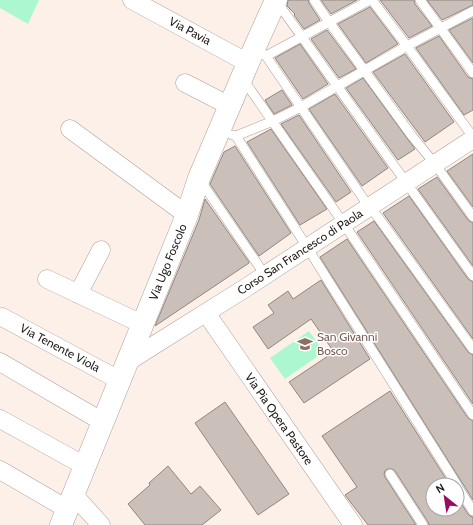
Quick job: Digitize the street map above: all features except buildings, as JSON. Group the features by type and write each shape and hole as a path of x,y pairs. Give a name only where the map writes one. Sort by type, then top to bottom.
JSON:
{"street":[{"name":"Via Pavia","path":"132,0 253,61"},
{"name":"Via Ugo Foscolo","path":"67,509 187,215 199,178 228,133 230,106 253,61 272,2"},
{"path":"185,83 230,106"},
{"path":"70,129 187,215"},
{"name":"Corso San Francesco di Paola","path":"123,372 159,342 344,224 473,138"},
{"path":"78,294 101,250"},
{"path":"47,279 142,324"},
{"name":"Via Pia Opera Pastore","path":"206,313 353,525"},
{"name":"Via Tenente Viola","path":"2,317 123,372"},
{"path":"0,362 103,422"},
{"path":"0,419 85,466"},
{"path":"0,470 67,509 101,525"}],"lane":[{"path":"314,0 364,72 435,164 473,217"},
{"path":"253,61 371,0 407,46 473,138"},
{"path":"420,0 473,72"},
{"path":"272,2 302,37 473,276"},
{"path":"452,477 307,247 228,133 273,122 364,72 407,46 473,11"},
{"path":"253,61 301,107 369,207 473,350"},
{"path":"253,61 273,122 473,414"},
{"path":"199,178 264,275"},
{"path":"390,474 423,525"},
{"path":"465,498 473,511"}],"green space":[{"path":"0,0 39,0 28,24 0,8"},
{"path":"309,331 324,352 285,379 270,358"}],"place":[{"name":"San Givanni Bosco","path":"305,344"}]}
